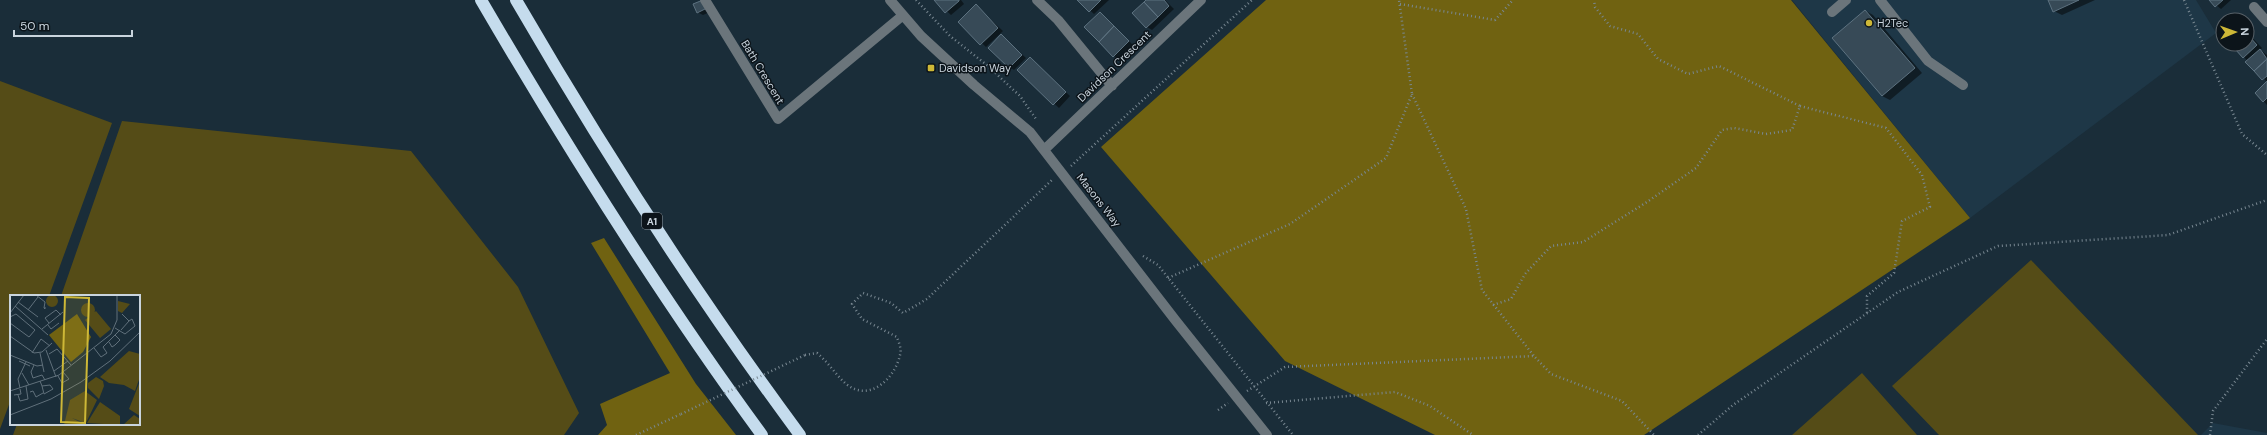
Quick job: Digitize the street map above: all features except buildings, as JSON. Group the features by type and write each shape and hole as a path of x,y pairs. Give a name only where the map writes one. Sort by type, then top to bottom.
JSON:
{"highway":[{"path":"482,0 605,203 672,306 762,435"},
{"name":"A1","path":"516,0 616,165 674,254 735,345 800,435"}],"street":[{"name":"Bath Crescent","path":"705,0 778,119 867,47 902,16"},
{"name":"Masons Way","path":"890,0 902,16 974,85 1030,132 1176,321 1267,435"},
{"path":"1037,0 1058,20 1112,86"},
{"name":"Davidson Crescent","path":"1044,150 1201,0"},
{"path":"1832,12 1846,0"},
{"path":"1880,0 1928,61 1963,85"},
{"path":"2254,7 2267,22"}],"path":[{"path":"636,435 805,355 817,353 847,384 863,390 879,387 893,375 901,354 898,337 862,319 852,304 863,293 891,303 903,313 927,299 1062,172 1252,0"},
{"path":"1512,0 1495,20 1400,2 1412,94 1466,209 1482,290 1534,356 1551,374 1622,402 1654,435"},
{"path":"1594,0 1595,7 1610,26 1638,34 1658,59 1688,74 1719,66 1800,106 1886,128 1922,175 1930,207 1902,221 1894,273 1867,296 1867,313"},
{"path":"2184,0 2242,134 2267,155"},
{"path":"1168,278 1290,224 1386,158 1412,94"},
{"path":"1493,305 1511,298 1525,274 1551,246 1583,242 1647,202 1696,168 1722,130 1734,128 1766,134 1792,130 1800,106"},
{"path":"1698,435 1733,405 1898,292 1998,246 2168,235 2267,200"},
{"path":"2210,435 2213,411 2267,340"},
{"path":"1253,387 1284,367 1534,356"},
{"path":"1266,403 1395,392 1430,406 1473,435"}],"shaded area":[{"path":"1266,0 1791,0 1970,218 1644,435 1435,435 1285,361 1101,147"},
{"path":"1792,0 2196,0 2215,34 1970,218"},
{"path":"0,81 112,123 49,295 10,295 10,402 0,429"},
{"path":"122,121 411,151 518,287 579,413 564,435 13,435 17,425 140,425 140,295 61,295"},
{"path":"604,238 696,384 736,435 598,435 607,425 600,404 670,373 591,243"},
{"path":"2031,260 2198,435 1939,435 1892,386"},
{"path":"1862,373 1917,435 1792,435"},
{"path":"2213,423 2267,433 2267,435 2201,435"}],"place":[{"name":"H2Tec","path":"1869,23"},
{"name":"Davidson Way","path":"931,68"}]}
